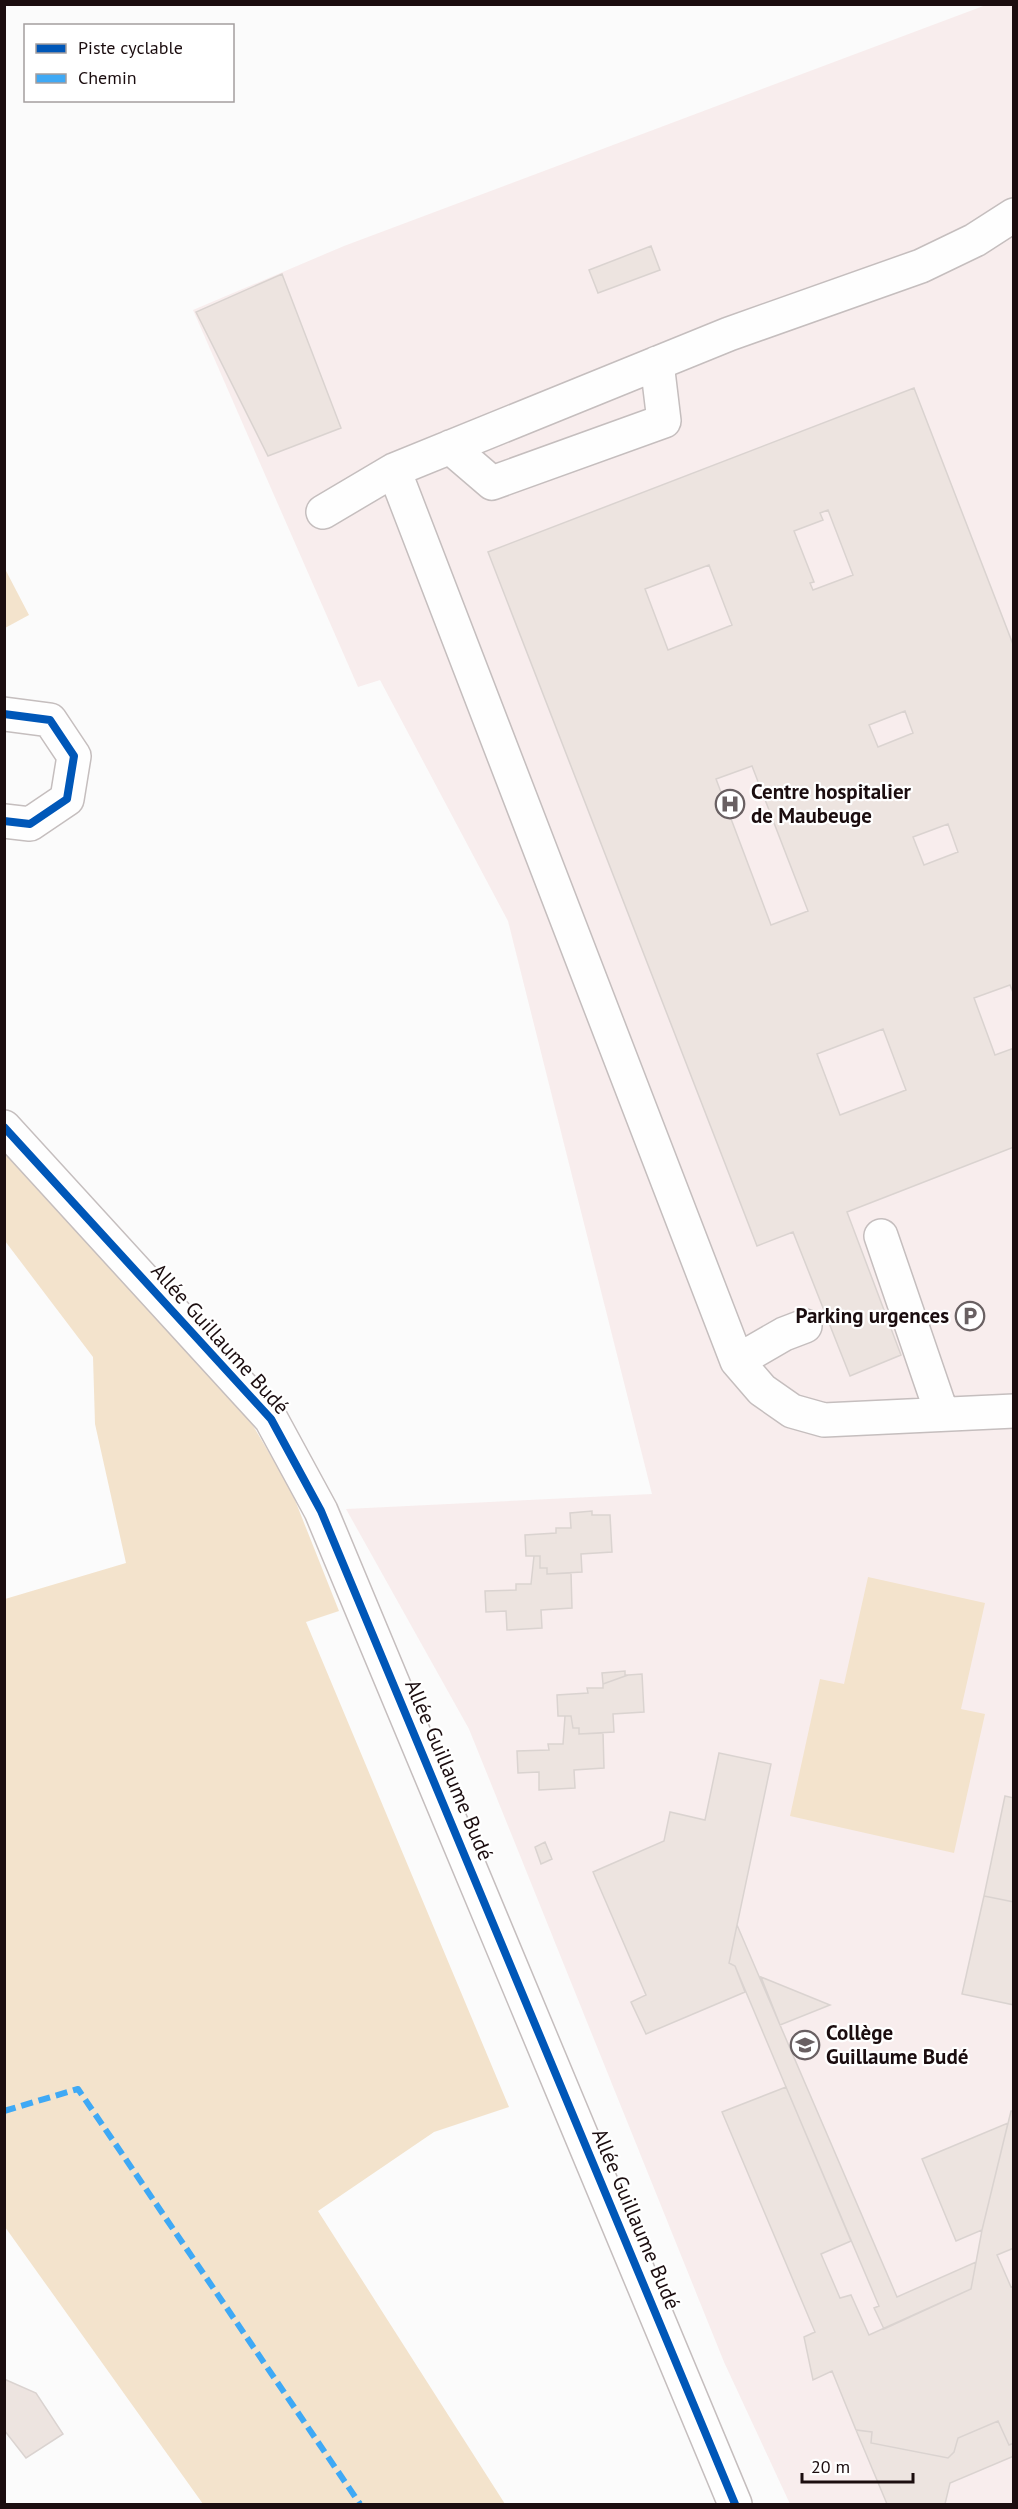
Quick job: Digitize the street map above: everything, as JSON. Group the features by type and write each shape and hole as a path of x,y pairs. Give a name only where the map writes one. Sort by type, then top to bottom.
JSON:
{"street":[{"path":"323,512 394,470 729,334 921,266 975,240 1014,216"},
{"path":"450,447 492,483 664,421 657,363"},
{"path":"394,470 737,1362 762,1390 792,1411 824,1420 1014,1411"},
{"path":"4,714 50,720 74,756 67,799 30,824 4,821"},
{"name":"Allée Guillaume Budé","path":"4,1127 271,1419 321,1511 735,2505"},
{"path":"880,1236 942,1414"},
{"path":"737,1362 783,1334 805,1326"}],"shaded area":[{"name":"Centre hospitalier de Maubeuge","path":"986,5 1013,5 1013,2504 790,2504 724,2362 469,1729 346,1509 652,1494 508,921 380,680 358,687 193,310 344,246"},
{"path":"4,567 29,615 5,628 4,628"},
{"path":"5,1144 229,1385 291,1490 339,1611 306,1622 509,2107 434,2132 318,2211 505,2504 203,2504 5,2227 5,1599 126,1563 95,1424 93,1357 5,1241"},
{"path":"868,1577 985,1603 961,1709 985,1714 954,1853 790,1816 820,1679 844,1684"}],"building":[{"path":"651,246 660,270 598,293 589,270"},
{"path":"282,274 341,428 268,456 196,312"},
{"path":"914,388 1014,647 1014,995 1010,985 974,998 995,1055 1014,1048 1014,1147 847,1212 901,1355 850,1376 793,1232 757,1246 488,552","holes":["828,510 853,575 813,590 810,583 814,582 794,531 823,520 820,513","709,565 732,625 668,650 645,589","905,711 913,733 878,747 869,725","752,766 808,911 771,925 716,779","948,824 958,852 924,865 913,837","883,1029 906,1090 840,1115 817,1054"]},
{"path":"592,1511 592,1515 610,1515 612,1552 581,1554 582,1572 547,1574 547,1568 540,1568 540,1556 526,1556 525,1535 556,1533 556,1528 571,1528 570,1513"},
{"path":"534,1556 540,1556 540,1568 547,1568 547,1574 571,1573 572,1608 541,1610 542,1628 507,1630 506,1611 486,1612 485,1591 516,1590 516,1584 531,1584"},
{"path":"625,1671 625,1675 628,1675 603,1684 602,1673"},
{"path":"642,1674 644,1712 613,1714 614,1732 579,1734 579,1728 573,1728 571,1716 558,1716 557,1695 588,1693 587,1688 603,1688 603,1684 628,1675"},
{"path":"565,1716 571,1716 573,1728 579,1728 579,1734 603,1733 604,1768 574,1770 575,1788 539,1790 539,1772 518,1773 517,1751 549,1750 548,1744 563,1744"},
{"path":"719,1753 771,1764 729,1963 735,1966 745,1992 646,2034 631,2002 646,1995 593,1872 664,1841 670,1812 705,1820"},
{"path":"1005,1796 1014,1798 1014,1902 984,1896"},
{"path":"545,1842 552,1859 541,1864 535,1847"},
{"path":"984,1896 1014,1902 1014,2005 962,1994"},
{"path":"737,1925 897,2297 976,2262 971,2289 884,2329 874,2308 879,2306 735,1966 729,1963"},
{"path":"761,1977 830,2005 780,2025"},
{"path":"786,2087 851,2241 821,2254 840,2298 851,2295 869,2335 971,2289 982,2230 1011,2111 1014,2111 1014,2248 997,2255 1011,2287 1014,2286 1014,2443 1009,2445 998,2421 958,2438 954,2452 948,2458 871,2443 872,2432 856,2430 832,2371 813,2380 804,2337 815,2332 722,2112"},
{"path":"1008,2123 982,2230 956,2241 922,2159"},
{"path":"4,2379 36,2393 63,2434 26,2458 4,2430"},
{"path":"998,2421 1009,2445 1014,2443 1014,2456 950,2483 945,2504 887,2504 856,2430 872,2432 871,2443 948,2458 954,2452 958,2438"}],"marked path":[{"path":"4,2111 78,2089 360,2504"}],"cycle path":[{"path":"4,714 50,720 74,756 67,799 30,824 4,821"},
{"path":"4,1127 271,1419 321,1511 735,2504"}],"place":[{"name":"Centre hospitalier de Maubeuge","path":"730,804"},
{"name":"Parking urgences","path":"970,1316"},
{"name":"Collège Guillaume Budé","path":"805,2045"}]}
